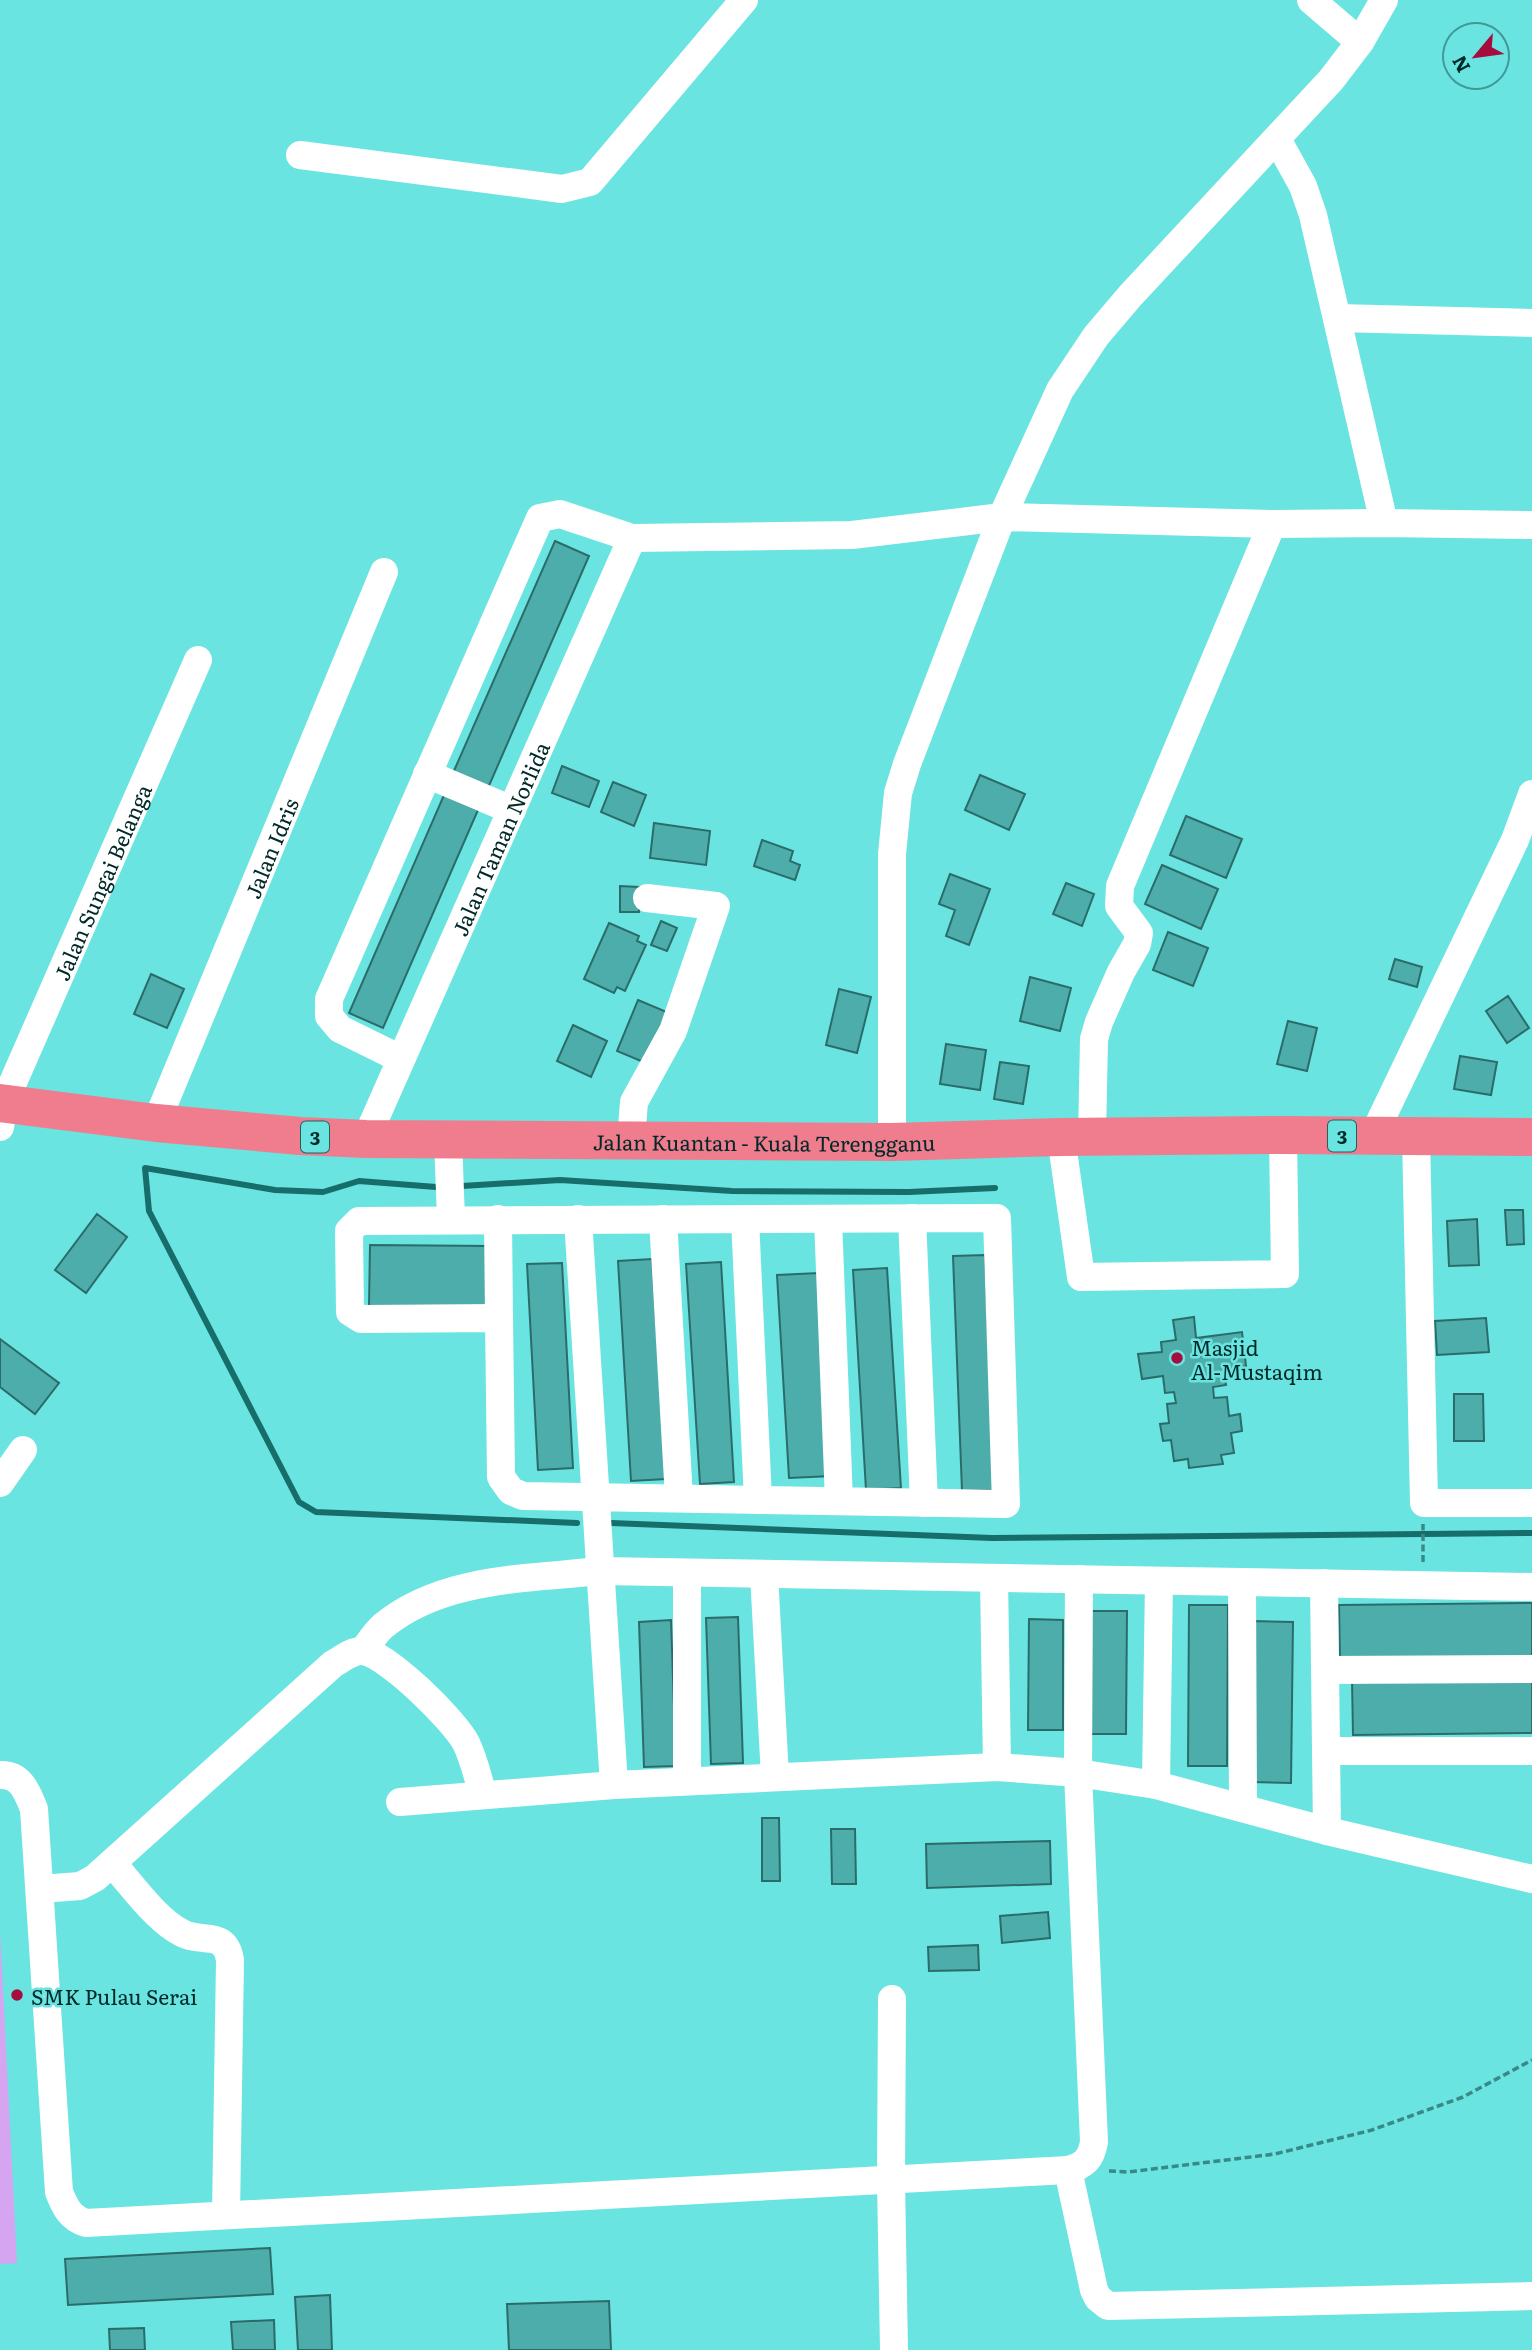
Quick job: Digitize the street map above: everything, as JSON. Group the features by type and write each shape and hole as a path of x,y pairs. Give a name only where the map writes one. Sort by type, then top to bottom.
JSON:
{"highway":[{"name":"Jalan Kuantan - Kuala Terengganu","path":"1,1111 366,1139 892,1142 1283,1135 1532,1138"}],"street":[{"path":"300,155 562,189 590,182 744,0"},
{"path":"1311,0 1360,42"},
{"path":"892,1142 891,860 898,793 1002,517 1060,390 1096,336 1331,79 1360,42 1384,0"},
{"path":"1277,139 1308,198 1384,523"},
{"path":"1337,318 1532,323"},
{"path":"401,1059 340,1029 329,1016 329,999 540,518 560,514 632,538 852,535 1002,517 1272,524 1532,525"},
{"path":"1272,524 1120,887 1119,906 1139,933 1137,944 1121,972 1099,1022 1077,1137 1081,1277 1285,1274 1283,1135"},
{"name":"Jalan Taman Norlida","path":"366,1139 632,538"},
{"name":"Jalan Idris","path":"156,1123 384,572"},
{"name":"Jalan Sungai Belanga","path":"1,1111 198,660"},
{"path":"427,774 512,810"},
{"path":"1373,1136 1515,840 1532,794"},
{"path":"631,1140 634,1101 673,1031 716,906 647,898"},
{"path":"1416,1136 1424,1503 1532,1503"},
{"path":"448,1139 451,1219"},
{"path":"912,1218 924,1503"},
{"path":"498,1219 501,1477 511,1491 523,1496 1006,1504 997,1218 451,1219 359,1221 349,1231 350,1312 360,1319 499,1318"},
{"path":"578,1219 614,1785"},
{"path":"663,1219 679,1498"},
{"path":"745,1219 758,1500"},
{"path":"828,1219 839,1501"},
{"path":"0,1483 23,1450"},
{"path":"363,1651 380,1628 401,1612 449,1592 480,1584 600,1571 1532,1587"},
{"path":"687,1573 687,1781"},
{"path":"764,1574 775,1777"},
{"path":"994,1578 997,1767"},
{"path":"0,1775 9,1775 20,1781 34,1809 59,2192 64,2207 77,2221 86,2223 226,2216 1068,2170 1087,2162 1094,2142 1078,1773 1079,1579"},
{"path":"1156,1785 1159,1580"},
{"path":"1242,1582 1243,1808"},
{"path":"1324,1583 1326,1831"},
{"path":"41,1889 80,1886 96,1878 333,1664 353,1653 363,1651 386,1661 446,1715 466,1743 483,1795"},
{"path":"1325,1670 1532,1668"},
{"path":"1326,1751 1532,1751"},
{"path":"400,1802 614,1785 997,1767 1078,1773 1156,1785 1326,1831 1532,1879"},
{"path":"112,1863 164,1921 188,1936 215,1939 223,1943 228,1950 226,2216"},
{"path":"892,1999 894,2350"},
{"path":"1068,2170 1094,2290 1098,2298 1108,2306 1532,2296"}],"path":[{"path":"1422,1585 1424,1503"},
{"path":"1068,2170 1128,2172 1276,2154 1372,2130 1463,2097 1532,2060"}],"shaded area":[{"path":"0,1932 17,2263 0,2264"}],"building":[{"path":"555,541 589,556 488,788 453,773"},
{"path":"562,766 599,781 589,807 552,793"},
{"path":"980,775 1025,794 1009,830 965,810"},
{"path":"613,782 646,795 634,826 601,812"},
{"path":"444,795 478,810 383,1028 349,1013"},
{"path":"1186,816 1242,839 1226,878 1170,855"},
{"path":"654,823 710,831 706,865 650,858"},
{"path":"762,840 793,851 790,861 800,865 795,880 754,866"},
{"path":"1162,865 1218,889 1201,929 1145,904"},
{"path":"950,874 990,889 969,945 946,936 955,910 939,904"},
{"path":"1066,883 1094,894 1082,926 1053,914"},
{"path":"620,886 639,887 639,912 620,912"},
{"path":"661,921 677,928 667,951 651,945"},
{"path":"609,923 639,936 637,941 646,945 625,991 617,987 614,993 584,979"},
{"path":"1168,932 1208,948 1193,986 1153,970"},
{"path":"1395,959 1422,967 1417,987 1389,979"},
{"path":"151,974 184,989 167,1028 134,1014"},
{"path":"1030,977 1071,988 1060,1031 1020,1021"},
{"path":"839,989 871,997 857,1053 826,1045"},
{"path":"1508,996 1529,1028 1507,1043 1486,1011"},
{"path":"638,1000 669,1013 648,1064 617,1051"},
{"path":"1288,1021 1317,1028 1307,1071 1277,1064"},
{"path":"573,1025 607,1041 591,1077 557,1061"},
{"path":"946,1044 986,1050 980,1090 940,1084"},
{"path":"1460,1056 1497,1062 1491,1095 1454,1089"},
{"path":"1000,1062 1029,1066 1023,1104 994,1099"},
{"path":"1505,1210 1523,1210 1524,1244 1507,1245"},
{"path":"97,1214 127,1237 86,1293 55,1270"},
{"path":"1477,1219 1479,1265 1449,1266 1447,1221"},
{"path":"370,1245 492,1246 491,1308 369,1306"},
{"path":"985,1255 994,1490 962,1491 953,1256"},
{"path":"652,1259 666,1479 631,1481 618,1261"},
{"path":"721,1262 734,1482 700,1484 686,1264"},
{"path":"562,1263 573,1468 538,1470 527,1264"},
{"path":"887,1268 901,1488 866,1490 853,1270"},
{"path":"819,1273 832,1476 789,1478 777,1275"},
{"path":"1194,1317 1196,1338 1242,1332 1246,1366 1224,1369 1226,1385 1213,1387 1214,1398 1227,1397 1229,1416 1240,1414 1242,1431 1231,1433 1234,1453 1221,1455 1223,1464 1189,1468 1188,1459 1174,1461 1171,1440 1163,1441 1160,1424 1169,1423 1167,1404 1176,1403 1174,1392 1165,1393 1163,1376 1142,1379 1138,1354 1162,1352 1161,1342 1176,1340 1173,1320"},
{"path":"1486,1318 1489,1352 1437,1355 1435,1321"},
{"path":"0,1339 59,1383 35,1414 0,1387"},
{"path":"1454,1394 1483,1394 1484,1441 1454,1441"},
{"path":"1532,1603 1532,1657 1340,1660 1339,1605"},
{"path":"1189,1605 1228,1605 1227,1766 1188,1766"},
{"path":"1088,1611 1127,1611 1126,1734 1087,1734"},
{"path":"738,1617 743,1763 711,1764 706,1618"},
{"path":"1029,1619 1063,1620 1063,1730 1028,1730"},
{"path":"671,1620 676,1766 644,1767 639,1622"},
{"path":"1253,1621 1293,1622 1291,1783 1252,1782"},
{"path":"1532,1677 1532,1733 1353,1735 1352,1680"},
{"path":"762,1818 779,1818 780,1881 762,1881"},
{"path":"831,1829 855,1829 856,1884 832,1884"},
{"path":"1050,1841 1051,1884 927,1888 926,1844"},
{"path":"1048,1912 1050,1938 1002,1943 1000,1916"},
{"path":"978,1945 979,1970 929,1971 928,1947"},
{"path":"270,2248 273,2294 68,2305 65,2259"},
{"path":"330,2295 332,2350 298,2350 295,2297"},
{"path":"609,2301 611,2350 509,2350 507,2304"},
{"path":"274,2320 275,2350 233,2350 231,2322"},
{"path":"144,2328 145,2350 110,2350 109,2329"}],"waterway":[{"path":"436,1187 359,1181 323,1192 275,1190 145,1168 149,1211 299,1502 316,1512 577,1523"},
{"path":"462,1186 560,1180 732,1191 909,1192 995,1188"},
{"path":"611,1523 992,1538 1532,1533"}],"place":[{"name":"Masjid Al-Mustaqim","path":"1177,1358"},
{"name":"SMK Pulau Serai","path":"17,1995"}]}
